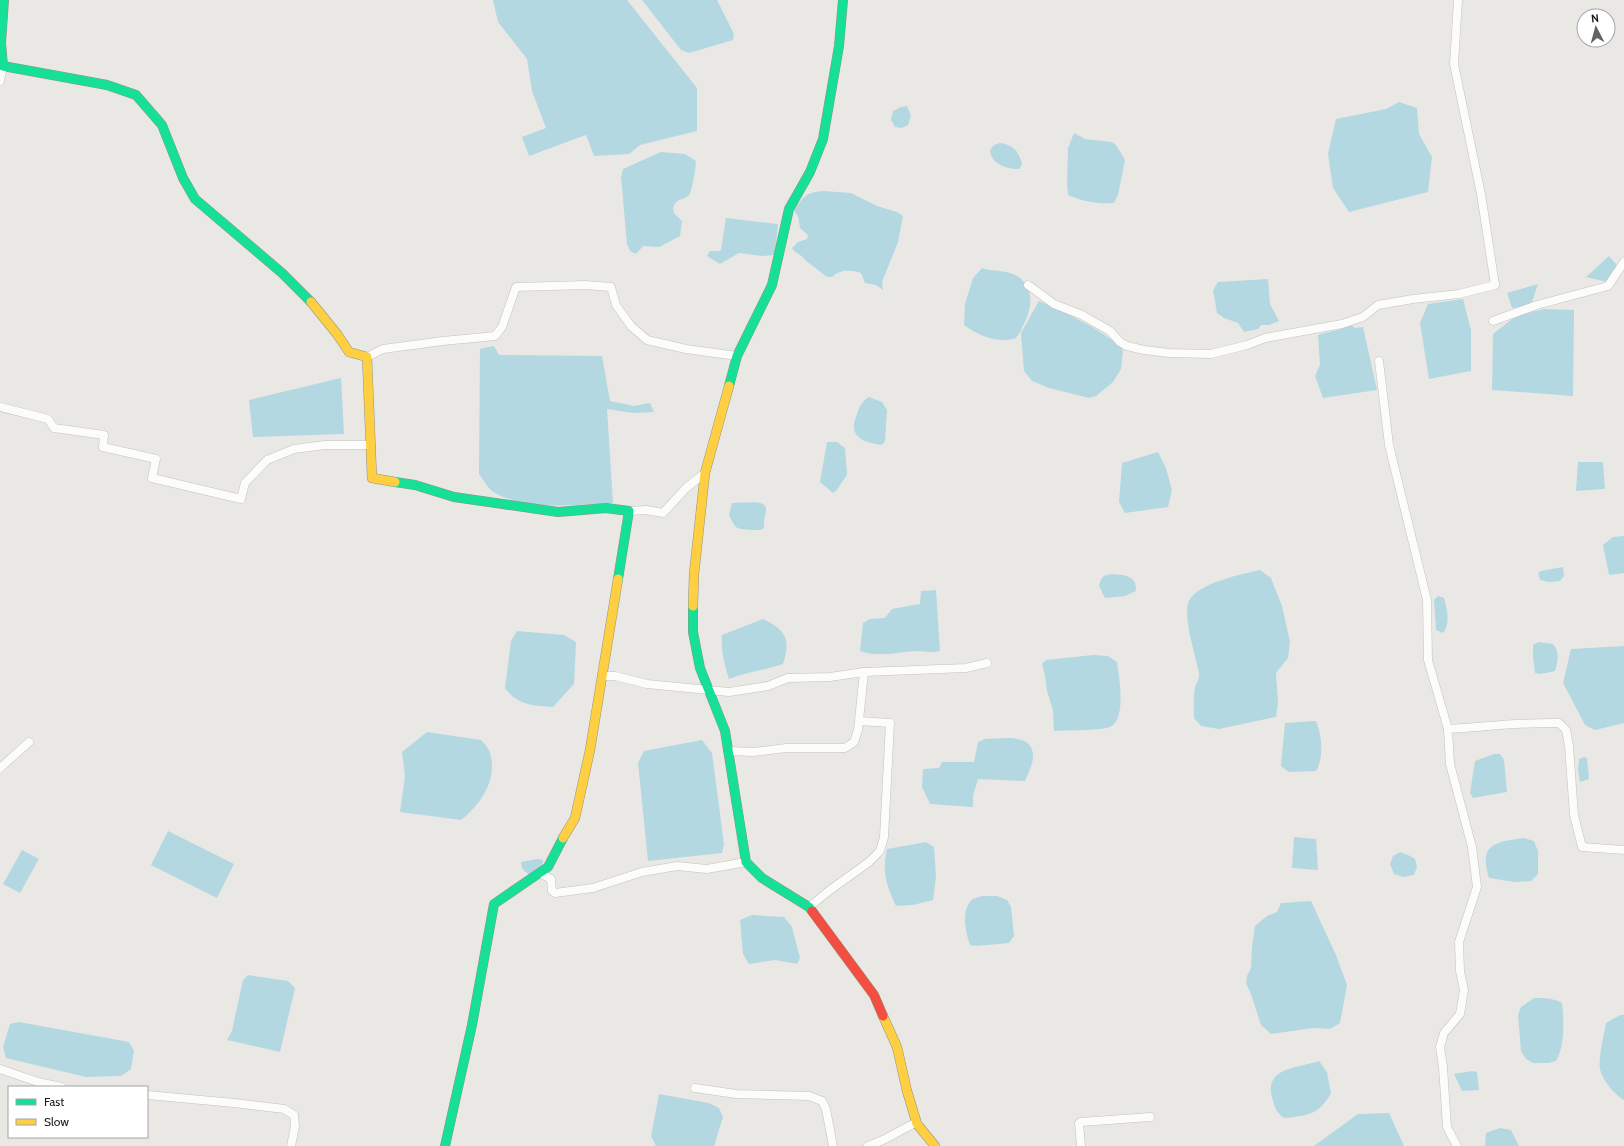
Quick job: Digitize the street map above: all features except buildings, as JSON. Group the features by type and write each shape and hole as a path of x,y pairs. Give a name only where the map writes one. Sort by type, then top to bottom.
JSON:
{"street":[{"path":"0,81 3,66 1,43 4,0"},
{"path":"843,0 839,46 823,139 810,172 789,210 772,285 736,356 720,422 705,473 694,574 693,632 700,668 724,731 746,862 762,878 809,907 847,960 874,994 897,1047 907,1091 917,1124 935,1146"},
{"path":"1028,286 1054,304 1082,315 1110,331 1120,342 1127,346 1169,353 1211,354 1246,345 1265,338 1342,324 1363,317 1378,305 1413,299 1459,294 1495,285 1481,194 1454,64 1458,0"},
{"path":"3,66 107,86 136,95 162,125 183,178 195,199 282,273 304,294 337,334 348,352 367,357 384,349 495,336 502,327 516,287 585,285 611,287 616,305 631,326 647,340 686,349 736,356"},
{"path":"1493,321 1537,306 1608,286 1624,262"},
{"path":"367,357 372,478 415,485 454,497 558,512 606,508 629,511 646,510 663,513 686,488 705,473"},
{"path":"1379,361 1390,445 1427,600 1428,660 1448,729 1450,764 1472,847 1477,887 1459,942 1460,971 1464,990 1460,1014 1444,1033 1440,1047 1443,1067 1447,1127 1457,1146"},
{"path":"0,407 48,419 54,428 104,435 103,447 156,459 152,478 241,499 245,483 267,460 294,449 325,445 371,445"},
{"path":"445,1146 467,1054 482,978 494,904 548,867 554,853 576,818 590,750 629,511"},
{"path":"602,676 615,676 647,684 729,692 768,686 788,678 830,677 864,672 966,668 987,663"},
{"path":"728,751 753,752 786,748 845,748 854,742 858,730 864,672"},
{"path":"809,907 869,862 880,851 884,837 890,723 859,721"},
{"path":"1448,729 1478,728 1510,724 1558,723 1566,730 1569,746 1574,815 1582,847 1624,850"},
{"path":"0,768 29,742"},
{"path":"540,873 551,879 552,891 555,893 593,888 649,870 677,866 707,869 746,862"},
{"path":"0,1069 38,1082 56,1086"},
{"path":"695,1088 736,1094 809,1096 822,1101 826,1109 833,1146"},
{"path":"148,1095 227,1102 284,1110 294,1115 295,1126 291,1146"},
{"path":"1080,1146 1079,1123 1081,1122 1150,1117"},
{"path":"868,1146 913,1124 917,1124"}],"water":[{"path":"493,0 627,0 697,88 697,131 640,145 629,154 594,156 586,135 529,156 522,137 546,128 532,91 527,59 498,22"},
{"path":"642,0 717,0 734,34 733,40 689,53 681,50"},
{"path":"1399,102 1417,108 1419,134 1432,157 1428,192 1349,212 1333,188 1328,154 1336,119 1386,109"},
{"path":"907,106 911,116 908,125 902,128 895,127 891,120 893,111"},
{"path":"1074,133 1085,139 1112,142 1116,145 1125,160 1118,195 1114,203 1091,202 1068,195 1068,148"},
{"path":"1000,143 1015,149 1022,164 1019,169 1004,167 993,159 990,150 994,145"},
{"path":"661,152 685,154 696,161 694,179 689,195 678,200 673,208 674,213 682,221 680,236 659,247 643,246 636,254 630,251 627,244 621,177 623,169"},
{"path":"824,191 851,193 877,206 897,212 903,216 898,242 882,282 883,290 876,285 865,283 861,273 857,272 842,271 832,277 827,277 792,248 798,242 807,239 808,235 800,228 798,216 794,210 806,196 814,192"},
{"path":"726,218 778,224 775,255 762,256 739,253 720,264 707,256 710,251 721,250"},
{"path":"1609,256 1617,265 1607,282 1586,277"},
{"path":"982,268 1016,275 1025,283 1028,289 1030,295 1030,308 1020,333 1015,338 1007,340 993,339 981,335 964,325 965,304 973,278"},
{"path":"1268,279 1270,304 1279,321 1269,325 1261,325 1258,329 1244,332 1238,323 1224,318 1217,313 1213,290 1218,282"},
{"path":"1538,284 1531,305 1512,308 1507,293"},
{"path":"1463,299 1471,330 1471,371 1429,379 1420,323 1428,304"},
{"path":"1039,301 1094,328 1120,345 1123,351 1121,369 1113,382 1096,396 1089,398 1049,388 1032,381 1024,371 1021,333"},
{"path":"1544,309 1574,310 1573,396 1492,390 1493,334 1516,316"},
{"path":"1351,325 1355,328 1363,327 1377,390 1323,398 1315,376 1320,365 1318,335 1343,329"},
{"path":"494,346 499,355 602,356 610,401 634,406 650,403 654,412 633,413 607,409 613,503 551,505 519,502 492,491 487,485 479,474 480,349"},
{"path":"341,378 344,434 253,437 249,400"},
{"path":"869,397 882,402 887,410 885,441 882,445 860,438 855,431 854,423 859,409 863,402"},
{"path":"827,442 837,442 845,448 847,475 833,493 820,482"},
{"path":"1158,452 1166,468 1172,490 1168,507 1125,513 1119,502 1122,463"},
{"path":"1578,462 1603,462 1605,489 1576,491"},
{"path":"755,502 763,504 766,508 763,529 749,530 736,527 729,515 732,503"},
{"path":"1624,536 1624,573 1609,575 1603,545 1613,537"},
{"path":"1563,567 1564,576 1560,581 1549,582 1540,580 1538,573 1541,571"},
{"path":"1260,570 1271,578 1282,606 1290,642 1288,658 1276,673 1278,702 1276,717 1219,729 1201,726 1194,718 1194,692 1199,675 1188,626 1187,607 1189,601 1201,589 1210,584"},
{"path":"1112,574 1129,577 1132,579 1136,586 1136,591 1125,596 1105,598 1099,586 1103,577"},
{"path":"936,590 940,651 874,654 860,651 863,623 870,619 885,618 892,609 920,604 921,591"},
{"path":"1438,596 1444,598 1447,611 1448,620 1443,633 1436,630 1434,600"},
{"path":"763,619 777,627 785,636 786,648 783,664 729,679 723,657 722,635"},
{"path":"517,631 564,635 576,642 574,684 553,707 526,704 515,698 505,688 511,641"},
{"path":"1539,642 1553,644 1557,650 1558,657 1555,671 1541,674 1535,673 1533,645"},
{"path":"1624,646 1624,723 1595,730 1585,725 1563,683 1571,649"},
{"path":"1093,655 1108,656 1117,662 1121,698 1119,716 1115,723 1110,727 1054,731 1053,710 1047,691 1042,664 1046,660"},
{"path":"1316,721 1321,740 1319,766 1316,771 1289,772 1281,766 1285,723"},
{"path":"427,732 481,740 488,748 492,763 490,781 481,799 461,820 400,812 405,776 402,752"},
{"path":"1008,738 1023,740 1028,744 1032,749 1033,760 1025,781 978,779 973,796 973,807 930,804 922,787 923,769 939,768 942,762 974,762 978,742 985,739"},
{"path":"702,740 712,753 724,844 722,853 648,861 638,763 644,751"},
{"path":"1494,754 1500,754 1504,760 1507,792 1473,798 1470,793 1475,761"},
{"path":"1584,757 1587,758 1589,779 1580,782 1578,770 1579,759"},
{"path":"168,831 234,864 217,898 151,865"},
{"path":"1294,837 1316,839 1318,870 1292,868"},
{"path":"1524,838 1534,841 1538,851 1538,874 1531,881 1515,882 1489,878 1486,858 1488,851 1492,846 1505,841"},
{"path":"926,842 934,847 936,876 933,900 913,905 896,906 885,872 887,849"},
{"path":"22,850 39,859 20,893 3,884"},
{"path":"1400,852 1415,859 1417,867 1414,875 1403,877 1394,874 1390,864 1393,856"},
{"path":"537,859 543,860 542,867 531,875 527,873 522,867 521,862"},
{"path":"982,896 997,896 1007,900 1011,907 1014,936 1009,943 977,946 970,945 965,921 966,909 973,899"},
{"path":"1311,901 1336,955 1347,985 1340,1023 1330,1029 1313,1028 1271,1034 1261,1025 1246,983 1247,976 1251,968 1255,926 1267,916 1277,912 1281,903"},
{"path":"752,915 784,917 792,927 800,958 797,964 775,960 749,964 743,954 740,920"},
{"path":"248,975 288,981 295,988 280,1052 227,1040 232,1031 243,980"},
{"path":"1534,998 1552,999 1562,1003 1562,1040 1559,1055 1556,1061 1548,1063 1533,1063 1526,1059 1521,1051 1518,1015 1521,1007"},
{"path":"1620,1015 1624,1015 1624,1100 1613,1091 1606,1082 1600,1069 1600,1053 1606,1023"},
{"path":"19,1022 129,1042 134,1051 131,1069 121,1076 86,1077 6,1058 3,1047 10,1024"},
{"path":"1319,1061 1327,1072 1331,1093 1322,1106 1312,1113 1284,1118 1277,1111 1274,1104 1271,1087 1273,1080 1278,1074 1285,1070"},
{"path":"1472,1071 1477,1072 1479,1090 1462,1091 1454,1074"},
{"path":"659,1094 709,1103 719,1108 723,1117 714,1146 656,1146 651,1136"},
{"path":"1389,1113 1404,1146 1314,1146 1358,1114"},
{"path":"1500,1128 1511,1130 1519,1146 1485,1146 1486,1133"}],"traffic: fast":[{"path":"4,0 1,43 3,66 107,85 136,95 162,125 183,178 195,199 282,273 311,302"},
{"path":"729,386 737,356 772,285 789,209 810,172 823,139 839,46 843,0"},
{"path":"395,482 415,485 454,497 558,512 606,508 629,511 618,579"},
{"path":"693,606 693,632 700,668 725,731 746,862 762,878 809,907 812,911"},
{"path":"445,1146 472,1025 494,904 548,867 563,838"}],"traffic: slow":[{"path":"311,302 337,334 349,352 367,357 372,478 395,482"},
{"path":"693,606 694,574 705,473 729,386"},
{"path":"563,838 575,818 590,750 618,579"},
{"path":"883,1016 897,1047 907,1091 917,1124 935,1146"}],"traffic: jam":[{"path":"812,911 874,995 883,1016"}]}
